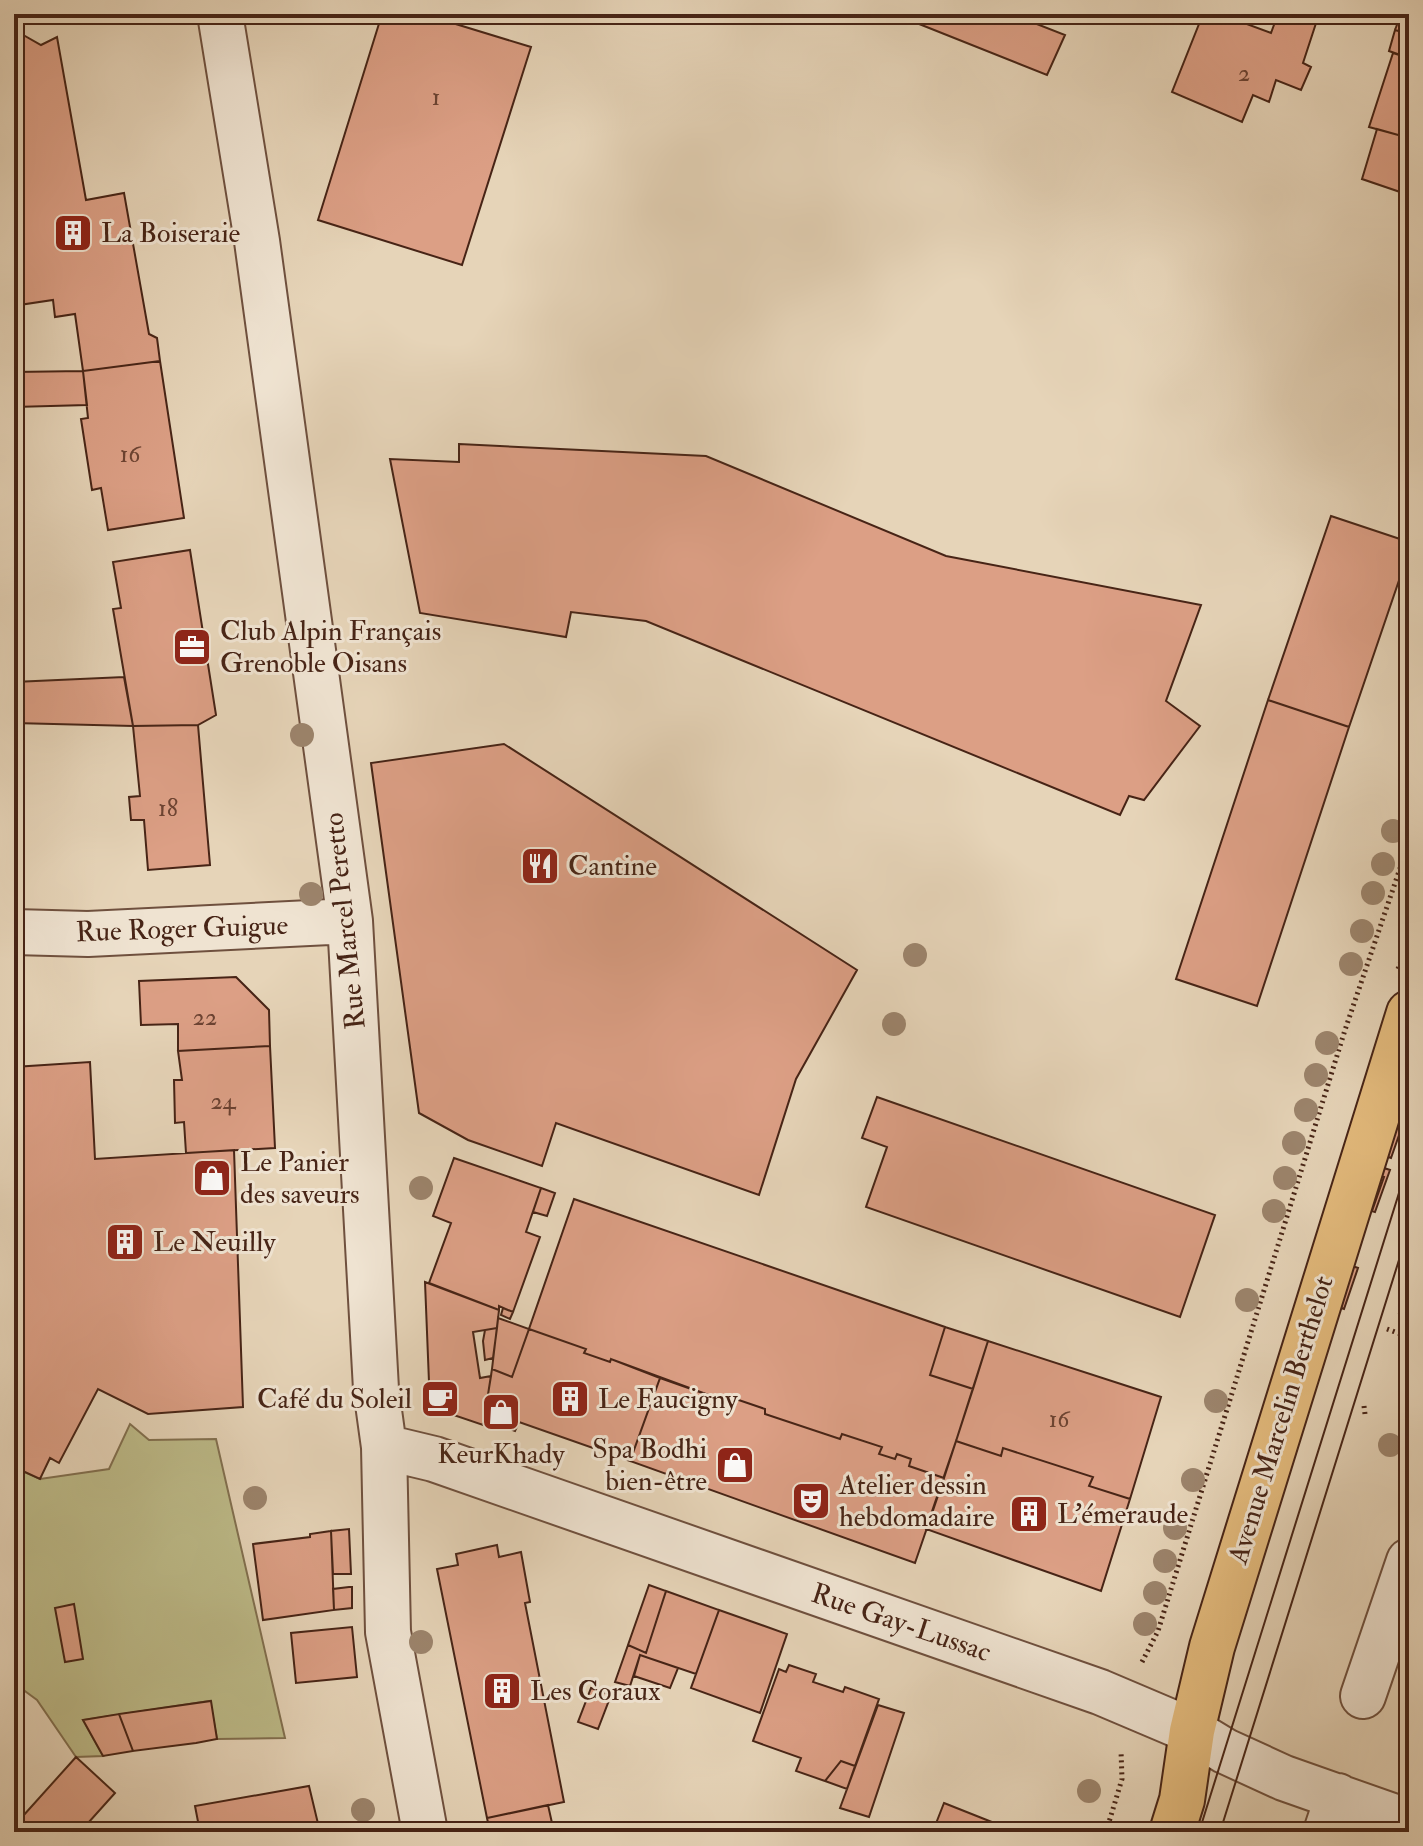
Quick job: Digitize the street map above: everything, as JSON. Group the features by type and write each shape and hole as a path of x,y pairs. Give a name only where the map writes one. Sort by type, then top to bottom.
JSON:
{"main road":[{"name":"Avenue Marcelin Berthelot","path":"1172,1832 1182,1800 1192,1731 1215,1637 1408,1018"}],"street":[{"name":"Rue Marcel Peretto","path":"220,14 257,241 350,921 376,1389 384,1447 388,1632 425,1832"},
{"name":"Rue Roger Guigue","path":"14,932 88,934 350,921"},
{"name":"Rue Gay-Lussac","path":"384,1447 434,1459 1100,1692 1192,1731 1284,1778 1332,1814 1409,1822"},
{"path":"1363,1696 1409,1561"}],"path":[{"name":"Avenue Marcelin Berthelot","path":"1158,1631 1345,1030 1409,842"},
{"path":"1387,1329 1409,1337"},
{"path":"1364,1406 1365,1414"},
{"path":"1106,1832 1122,1779"}],"shaded area":[{"path":"130,1424 149,1440 216,1439 285,1738 217,1739 210,1701 83,1720 103,1756 76,1757 37,1700 14,1683 14,1467 40,1479 109,1469"}],"building":[{"path":"382,14 423,14 531,47 462,265 318,220"},
{"path":"894,14 1011,14 1065,35 1047,75"},
{"path":"1203,14 1235,14 1233,19 1271,33 1278,14 1319,14 1303,63 1311,67 1301,90 1276,80 1269,102 1253,95 1242,122 1172,92"},
{"path":"1401,14 1409,14 1409,34 1395,30"},
{"path":"1395,30 1409,34 1409,58 1389,51"},
{"name":"La Boiseraie","path":"18,32 41,45 57,37 86,200 124,193 149,334 157,338 160,361 83,371 75,314 55,317 53,300 19,305 14,267 14,39"},
{"path":"1393,53 1409,58 1409,138 1369,127"},
{"path":"1377,129 1409,138 1409,195 1362,179"},
{"path":"160,361 184,518 108,530 101,488 92,490 81,419 88,418 83,371"},
{"path":"83,371 87,405 14,407 14,372"},
{"path":"459,444 706,456 946,556 1201,605 1166,701 1200,726 1144,800 1129,796 1120,815 646,621 571,612 566,637 420,613 390,459 459,462"},
{"path":"1331,516 1409,542 1409,551 1349,727 1268,700"},
{"path":"190,550 216,715 198,725 133,726 113,609 121,608 113,562"},
{"path":"124,677 133,726 14,723 14,682"},
{"path":"1268,700 1349,727 1257,1006 1176,979"},
{"path":"15,723 19,763 14,763"},
{"path":"198,725 210,865 148,870 144,820 131,820 129,797 140,796 133,726"},
{"name":"Cantine","path":"504,744 857,970 796,1079 759,1195 556,1123 542,1166 468,1140 419,1113 371,763"},
{"path":"236,977 269,1010 270,1046 178,1051 178,1024 141,1025 139,981"},
{"path":"270,1046 275,1148 186,1153 184,1122 175,1123 174,1080 182,1080 178,1051"},
{"name":"Le Neuilly","path":"90,1062 95,1159 234,1150 243,1407 148,1414 98,1389 59,1463 50,1458 40,1479 14,1467 14,1067"},
{"path":"877,1097 1215,1215 1180,1317 866,1207 887,1147 862,1138"},
{"path":"1393,1114 1405,1118 1391,1158 1379,1154"},
{"path":"454,1158 541,1188 526,1232 540,1237 513,1312 499,1306 499,1310 429,1283 451,1223 433,1216"},
{"path":"1384,1168 1390,1170 1375,1212 1372,1211 1384,1177 1380,1176"},
{"path":"1380,1176 1384,1177 1372,1211 1363,1208"},
{"path":"541,1188 555,1193 547,1216 533,1212"},
{"path":"574,1199 945,1327 930,1375 973,1389 944,1478 909,1466 911,1459 897,1454 895,1459 879,1454 882,1447 842,1434 840,1439 765,1414 765,1409 727,1396 725,1401 611,1359 610,1362 584,1353 586,1349 529,1329"},
{"path":"1346,1264 1358,1268 1344,1309 1332,1305"},
{"path":"425,1282 499,1310 497,1328 473,1332 480,1378 491,1376 483,1425 430,1407"},
{"path":"1409,1284 1409,1317 1399,1313"},
{"path":"503,1308 513,1312 510,1319 501,1315"},
{"path":"498,1318 529,1329 512,1377 492,1369"},
{"path":"945,1327 988,1341 973,1389 930,1375"},
{"path":"497,1328 493,1358 485,1360 485,1330"},
{"name":"Le Faucigny","path":"529,1329 586,1349 584,1353 610,1362 611,1359 660,1378 630,1461 519,1422 515,1431 484,1420 492,1369 512,1377"},
{"path":"988,1341 1161,1397 1130,1499 1089,1486 1093,1477 1003,1448 1001,1456 956,1441"},
{"path":"660,1378 725,1401 727,1396 765,1409 765,1414 840,1439 842,1434 882,1447 879,1454 895,1459 897,1454 911,1459 909,1466 944,1478 915,1563 630,1461"},
{"name":"L'émeraude","path":"956,1441 1001,1456 1003,1448 1093,1477 1089,1486 1130,1499 1101,1591 926,1529"},
{"path":"349,1529 351,1574 333,1574 331,1531"},
{"path":"331,1531 334,1610 263,1620 253,1544 310,1537 310,1534"},
{"name":"Les Coraux","path":"497,1545 499,1557 521,1552 530,1602 525,1603 564,1802 487,1818 437,1569 458,1565 456,1554"},
{"path":"649,1585 666,1591 646,1653 628,1645"},
{"path":"352,1587 352,1608 334,1610 333,1589"},
{"path":"666,1591 719,1610 696,1674 640,1655 630,1686 615,1682 628,1645 646,1653"},
{"path":"74,1604 83,1659 65,1662 55,1608"},
{"path":"719,1610 787,1634 760,1713 691,1688"},
{"path":"352,1627 357,1677 296,1683 291,1633"},
{"path":"640,1655 678,1668 670,1688 634,1676"},
{"path":"789,1665 816,1674 813,1682 843,1692 845,1687 879,1699 855,1766 841,1761 825,1781 796,1771 801,1758 753,1741 779,1669 786,1672"},
{"path":"591,1688 611,1695 598,1729 578,1722"},
{"path":"211,1701 217,1739 196,1743 133,1751 119,1714"},
{"path":"878,1705 904,1713 869,1817 840,1808"},
{"path":"119,1714 133,1751 103,1756 83,1720"},
{"path":"76,1757 115,1793 80,1832 14,1832 14,1826"},
{"path":"841,1761 855,1766 847,1789 825,1781"},
{"path":"309,1786 320,1832 200,1832 195,1806"},
{"path":"944,1803 1017,1832 909,1832 912,1823 933,1831"},
{"path":"548,1805 554,1832 490,1832 487,1818"}],"tram line":[{"path":"1199,1832 1409,1161"},
{"path":"1220,1832 1409,1228"}],"place":[{"name":"La Boiseraie","path":"73,233"},
{"name":"Club Alpin Français Grenoble Oisans","path":"192,647"},
{"name":"Cantine","path":"540,866"},
{"name":"Le Panier des saveurs","path":"212,1178"},
{"name":"Le Neuilly","path":"125,1242"},
{"name":"Café du Soleil","path":"440,1399"},
{"name":"Le Faucigny","path":"570,1399"},
{"name":"KeurKhady","path":"501,1412"},
{"name":"Spa Bodhi bien-être","path":"735,1465"},
{"name":"Atelier dessin hebdomadaire","path":"811,1501"},
{"name":"L'émeraude","path":"1029,1514"},
{"name":"Les Coraux","path":"502,1691"}]}
